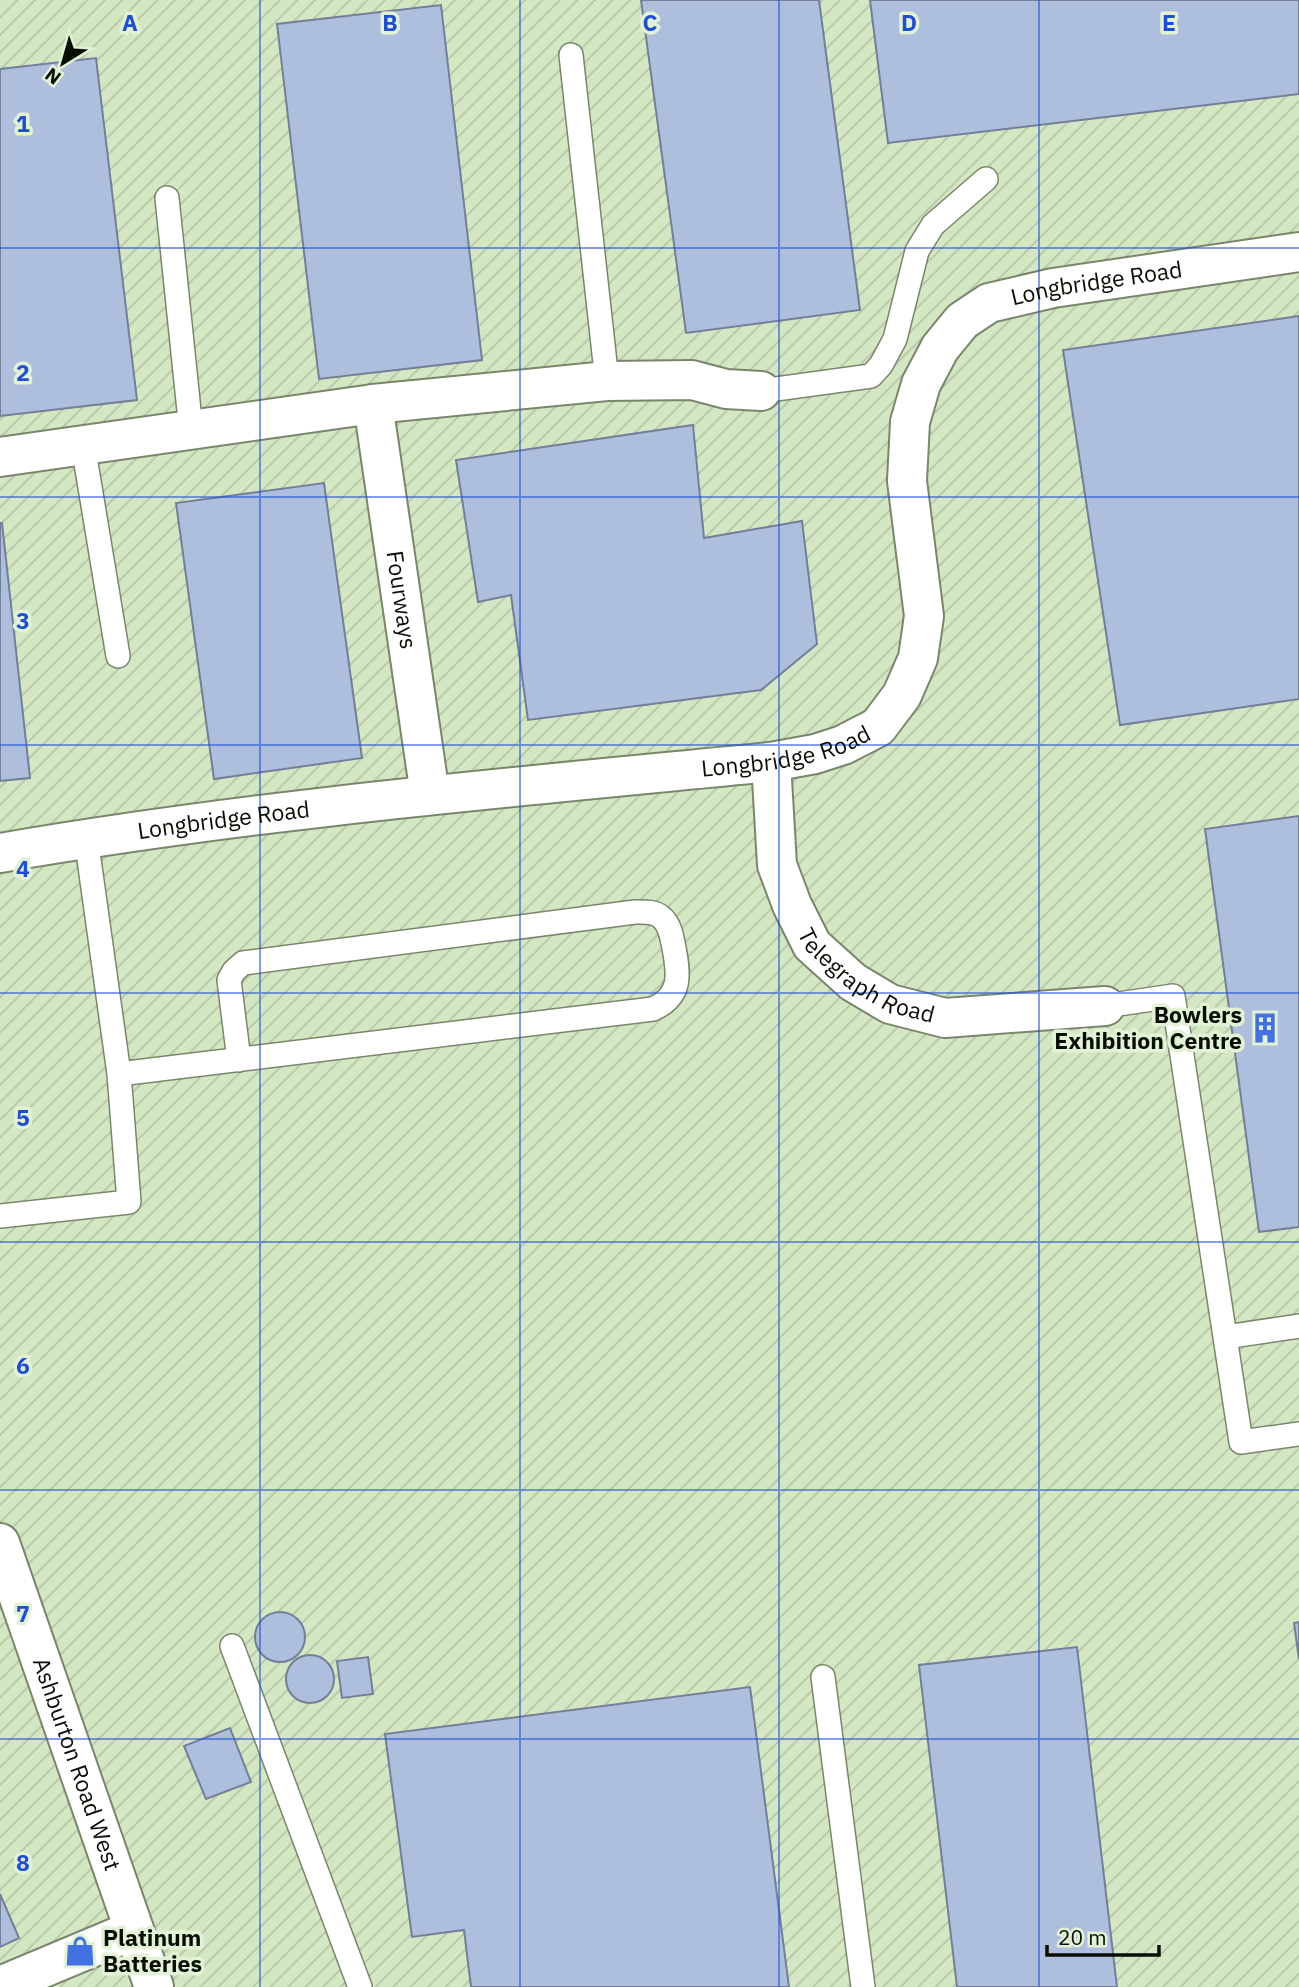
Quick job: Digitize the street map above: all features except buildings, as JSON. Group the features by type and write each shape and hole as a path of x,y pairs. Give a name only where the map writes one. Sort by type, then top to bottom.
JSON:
{"street":[{"name":"Longbridge Road","path":"0,853 86,838 430,795 771,762 815,754 843,745 878,727 902,695 918,658 924,616 907,481 910,422 921,384 940,348 962,321 989,303 1053,288 1299,251"},
{"path":"0,457 373,404 607,381 692,380 726,389 761,391"},
{"name":"Fourways","path":"373,404 430,795"},
{"name":"Telegraph Road","path":"771,762 778,864 792,905 812,945 853,982 890,1004 945,1018 1105,1006"},
{"name":"Ashburton Road West","path":"0,1543 154,1987"},
{"path":"0,1986 134,1930"}],"lane":[{"path":"571,55 607,381"},
{"path":"761,391 871,376 881,365 895,339 917,251 933,225 985,179"},
{"path":"167,198 191,430"},
{"path":"83,445 118,656"},
{"path":"0,1216 129,1202 119,1074 86,838"},
{"path":"119,1074 239,1060 653,1009 664,1004 677,984 679,971 669,927 661,917 648,912 635,912 243,963 229,980 239,1060"},
{"path":"1105,1006 1174,996 1241,1442 1299,1434"},
{"path":"1225,1337 1299,1326"},
{"path":"232,1646 360,1987"},
{"path":"823,1677 863,1987"}],"shaded area":[{"path":"0,0 1299,0 1299,1987 0,1987"}],"place":[{"name":"Bowlers Exhibition Centre","path":"1265,1028"},
{"name":"Platinum Batteries","path":"80,1951"}]}
